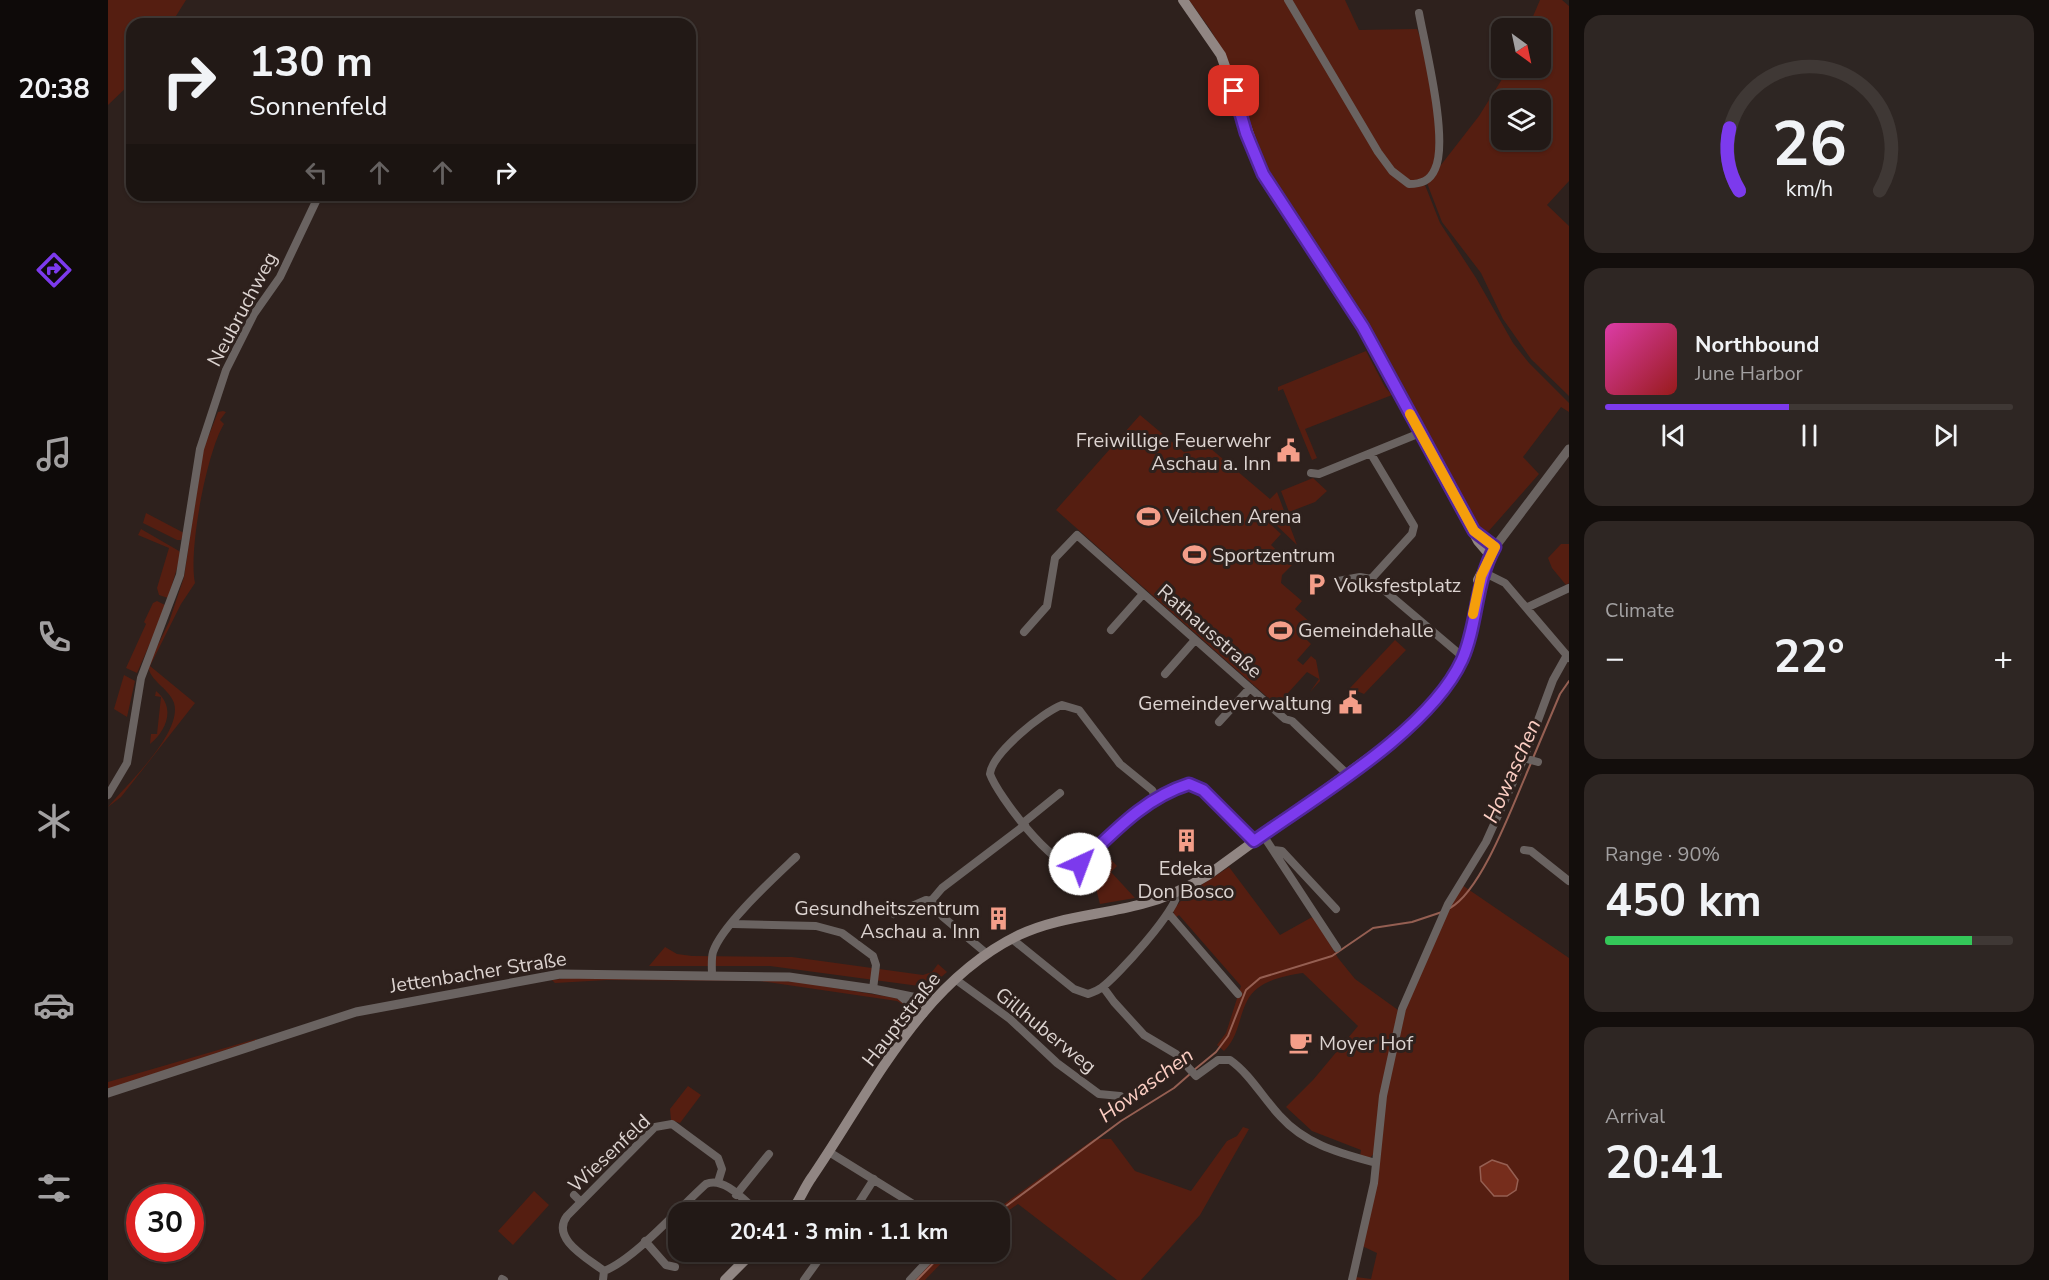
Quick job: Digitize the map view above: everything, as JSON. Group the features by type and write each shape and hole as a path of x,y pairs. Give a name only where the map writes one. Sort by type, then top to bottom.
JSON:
{"main road":[{"path":"1183,0 1221,55 1263,174 1363,327 1482,547 1494,549"},
{"name":"Hauptstraße","path":"796,1202 923,1014 955,979 986,953 1012,939 1049,924 1143,904 1177,892 1208,875 1347,774 1416,720 1449,684 1463,657 1482,574 1494,549"},
{"name":"Hauptstraße","path":"792,1202 803,1190"},
{"path":"718,1280 729,1278 744,1262"}],"street":[{"path":"1288,0 1378,152 1392,171 1409,184 1425,182 1430,177 1437,163 1439,149 1433,91 1419,13"},
{"name":"Neubruchweg","path":"108,795 127,763 141,678 171,604 186,548 200,449 226,370 254,314 280,277 316,201"},
{"path":"1311,473 1319,474 1420,433"},
{"name":"Hauptstraße","path":"1494,549 1518,512 1569,449"},
{"path":"1371,454 1412,521 1414,531 1371,579"},
{"name":"Rathausstraße","path":"1024,632 1047,606 1055,558 1077,536 1285,719 1292,721 1347,774"},
{"path":"1352,1280 1376,1163 1383,1096 1402,1009 1448,904 1486,842 1526,758 1553,680 1568,656 1505,583 1482,574"},
{"path":"1338,581 1371,579 1463,657"},
{"path":"1528,607 1569,588"},
{"path":"1111,630 1143,594"},
{"path":"1165,674 1195,640"},
{"path":"1219,722 1250,688"},
{"path":"1157,800 1152,790 1120,764 1079,710 1062,705 1021,734 997,758 991,769 992,780 1024,824 1061,862 1075,866 1120,824 1157,800 1186,785 1196,786 1274,850 1336,948"},
{"path":"1526,758 1538,762"},
{"path":"931,901 942,888 1060,793"},
{"path":"1274,850 1282,851 1336,909"},
{"path":"1524,850 1531,851 1569,881"},
{"path":"712,976 713,952 754,897 796,857"},
{"path":"1012,939 1074,989 1088,994 1103,987 1169,914 1178,897 1177,892"},
{"path":"894,914 926,900 931,901 943,917 986,953"},
{"path":"1169,914 1238,994"},
{"path":"733,924 816,926 842,933 867,951 875,961 873,989"},
{"name":"Jettenbacher Straße","path":"108,1093 324,1022 385,1005 560,974 789,976 873,989 917,998 931,1004"},
{"name":"Gillhuberweg","path":"955,979 1010,1019 1058,1063 1099,1094 1120,1096"},
{"path":"1103,987 1144,1035 1176,1054 1196,1076 1218,1060 1230,1060 1281,1117 1303,1137 1337,1153 1376,1163"},
{"name":"Jettenbacher Straße","path":"901,996 923,1014"},
{"name":"Wiesenfeld","path":"604,1271 570,1244 562,1232 564,1220 655,1127 667,1123 679,1128 718,1158 722,1169 718,1182"},
{"path":"829,1152 910,1202"},
{"path":"736,1195 769,1154"},
{"path":"859,1202 874,1179"},
{"path":"603,1280 604,1271 617,1264 645,1241 706,1184 718,1182 745,1202"},
{"path":"574,1195 581,1202"},
{"path":"645,1241 666,1265 675,1267"},
{"path":"804,1280 817,1262"},
{"path":"910,1280 927,1262"}],"shaded area":[{"path":"108,0 186,0 175,18 126,18 126,88 108,105"},
{"path":"1189,0 1285,0 1398,180 1425,185 1440,223 1476,278 1513,343 1529,363 1569,403 1569,412 1561,407 1523,457 1539,474 1487,533 1474,521 1267,173 1224,53"},
{"path":"1290,0 1345,0 1359,30 1417,29 1429,78 1436,140 1432,169 1423,179 1409,181 1401,177 1380,151"},
{"path":"1540,0 1562,0 1569,6 1569,181 1547,205 1569,226 1569,396 1531,359 1503,319 1481,273 1442,222 1427,183 1479,116 1491,97 1491,150 1551,150 1551,90 1495,90 1503,78 1551,78 1551,18 1532,18"},
{"path":"1366,351 1385,387 1392,395 1305,429 1317,458 1312,460 1283,389 1278,391 1278,387"},
{"path":"218,412 226,412 220,420 224,424 211,456 200,502 194,548 195,583 181,604 150,666 195,703 121,797 108,807 151,758 170,729 174,715 174,703 152,676 148,665 169,622 184,577 203,450"},
{"name":"Sportzentrum","path":"1140,415 1184,452 1210,448 1270,499 1277,492 1297,545 1273,522 1272,508 1266,520 1281,534 1271,545 1292,565 1282,575 1281,583 1302,601 1295,609 1312,624 1302,635 1311,644 1297,660 1303,665 1311,656 1316,660 1320,681 1310,692 1319,679 1307,672 1278,704 1276,701 1274,703 1056,510"},
{"path":"1313,478 1327,491 1315,502 1289,512 1281,491"},
{"path":"146,513 184,533 181,540 143,523"},
{"path":"141,529 179,551 181,555 168,598 159,595 157,588 169,548 138,535"},
{"path":"1561,544 1569,544 1569,583 1566,585 1552,568 1548,558"},
{"path":"157,601 165,605 165,609 137,673 126,668 146,624 144,622 153,603"},
{"path":"1395,640 1406,650 1364,694 1350,688"},
{"path":"124,675 135,681 127,717 114,709"},
{"path":"156,691 162,697 166,704 167,718 161,732 150,744 151,734 157,734 161,697 155,696"},
{"path":"1100,848 1117,866 1111,872 1135,898 1100,904 1093,877 1103,866 1093,855"},
{"path":"1229,867 1280,935 1314,916 1338,958 1355,979 1398,1010 1381,1094 1375,1152 1369,1159 1360,1157 1361,1150 1312,1131 1286,1107 1313,1080 1358,1026 1303,973 1271,981 1251,994 1229,1045 1224,1051 1217,1045 1226,1033 1241,986 1179,915 1175,918 1173,910 1186,895"},
{"path":"1462,885 1569,958 1569,1280 1356,1280 1356,1277 1371,1279 1377,1253 1362,1246 1386,1095 1404,1010 1445,916"},
{"path":"665,947 677,954 692,956 792,957 923,975 932,972 938,964 947,972 937,981 919,986 770,966 649,966"},
{"path":"570,978 754,979 799,982 896,998 909,1006 907,1013 904,1005 897,1001 760,981 607,980 555,983 552,980"},
{"path":"256,1040 108,1089 108,1082"},
{"path":"688,1086 701,1095 680,1123 671,1120 670,1109"},
{"path":"1243,1127 1249,1129 1200,1215 1141,1280 1117,1280 1018,1204 1010,1209 1010,1202 1007,1202 1094,1139 1111,1139 1135,1171 1191,1191 1227,1141 1237,1136"},
{"path":"1492,1160 1507,1165 1518,1180 1516,1190 1507,1196 1494,1196 1481,1181 1480,1167"},
{"path":"534,1191 549,1205 513,1245 498,1231"},
{"path":"930,1262 942,1262 925,1280 913,1280"}],"waterway":[{"name":"Howaschen","path":"1533,758 1560,694 1569,681"},
{"name":"Howaschen","path":"1450,908 1462,898 1486,864 1531,763"},
{"name":"Howaschen","path":"1194,1070 1216,1052 1228,1036 1246,990 1260,978 1332,956 1373,928 1412,922 1442,912"},
{"name":"Howaschen","path":"1010,1203 1121,1121 1174,1088 1190,1074"},
{"name":"Howaschen","path":"917,1280 934,1262"}],"slow traffic":[{"path":"1410,414 1474,531 1495,547 1481,576 1479,596 1473,614"}],"place":[{"name":"Freiwillige Feuerwehr Aschau a. Inn","path":"1289,451"},
{"name":"Veilchen Arena","path":"1148,516"},
{"name":"Sportzentrum","path":"1194,555"},
{"name":"Volksfestplatz","path":"1316,585"},
{"name":"Gemeindehalle","path":"1280,630"},
{"name":"Gemeindeverwaltung","path":"1350,703"},
{"name":"Edeka Don Bosco","path":"1186,840"},
{"name":"Gesundheitszentrum Aschau a. Inn","path":"998,919"},
{"name":"Moyer Hof","path":"1301,1043"}],"route":[{"path":"1080,864 1120,824 1157,800 1189,784 1203,790 1254,841 1402,734 1449,684 1463,657 1475,604 1479,596 1481,576 1495,547 1474,531 1363,327 1347,300 1282,207 1263,174 1246,133 1234,91"}]}
